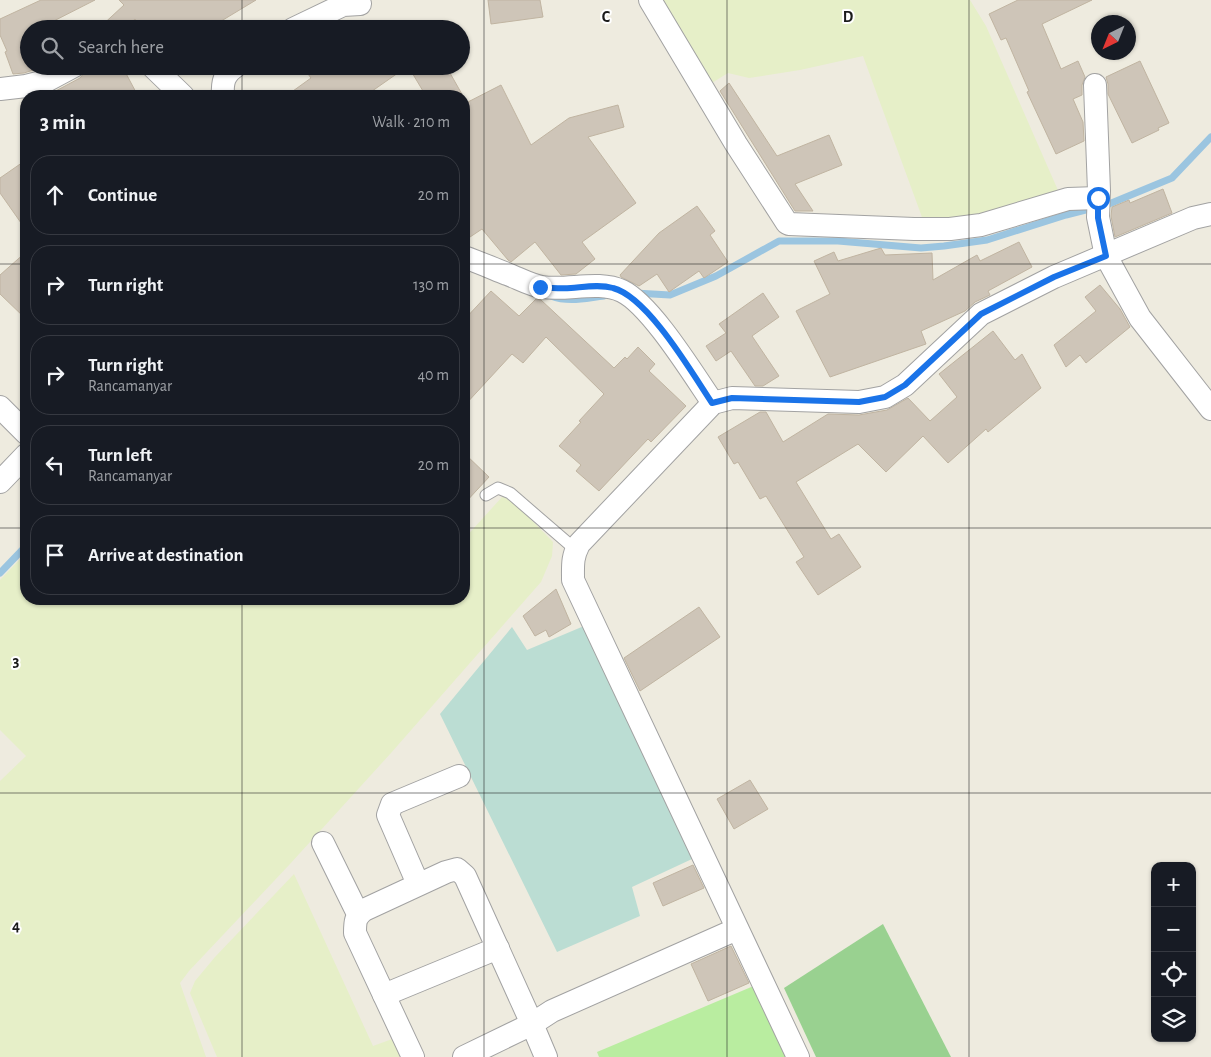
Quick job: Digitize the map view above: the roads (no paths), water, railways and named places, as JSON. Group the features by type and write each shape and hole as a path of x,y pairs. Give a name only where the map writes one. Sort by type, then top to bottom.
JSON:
{"street":[{"path":"650,0 736,144 789,224 950,229 981,225 1068,199 1099,216"},
{"path":"312,20 343,5 360,4"},
{"path":"0,89 26,86 46,81 57,75"},
{"path":"222,90 222,84 226,75"},
{"path":"1095,85 1099,216 1106,256 1140,318 1211,409"},
{"path":"798,1057 573,580 573,557 576,550 579,544 712,403 732,398 859,402 885,397 905,385 981,314 1054,277 1194,218 1211,214"},
{"path":"470,259 540,287 611,287 623,291 647,312 662,330 712,403"},
{"path":"0,407 20,427"},
{"path":"0,482 20,461"},
{"path":"418,884 388,815 392,804 459,776"},
{"path":"323,843 358,914"},
{"path":"413,1057 355,934 354,921 358,914 364,910 418,884 457,869 465,876 546,1057"},
{"path":"464,1057 532,1024 552,1011 737,929"},
{"path":"384,995 498,948"}],"lane":[{"path":"486,494 498,488 510,493 576,550"}],"waterway":[{"path":"635,293 670,295 716,276 779,241 838,241 921,248 987,240 1066,215 1109,204 1172,178 1211,137"},
{"path":"551,296 571,300 604,296"},
{"path":"0,573 20,552"}]}
